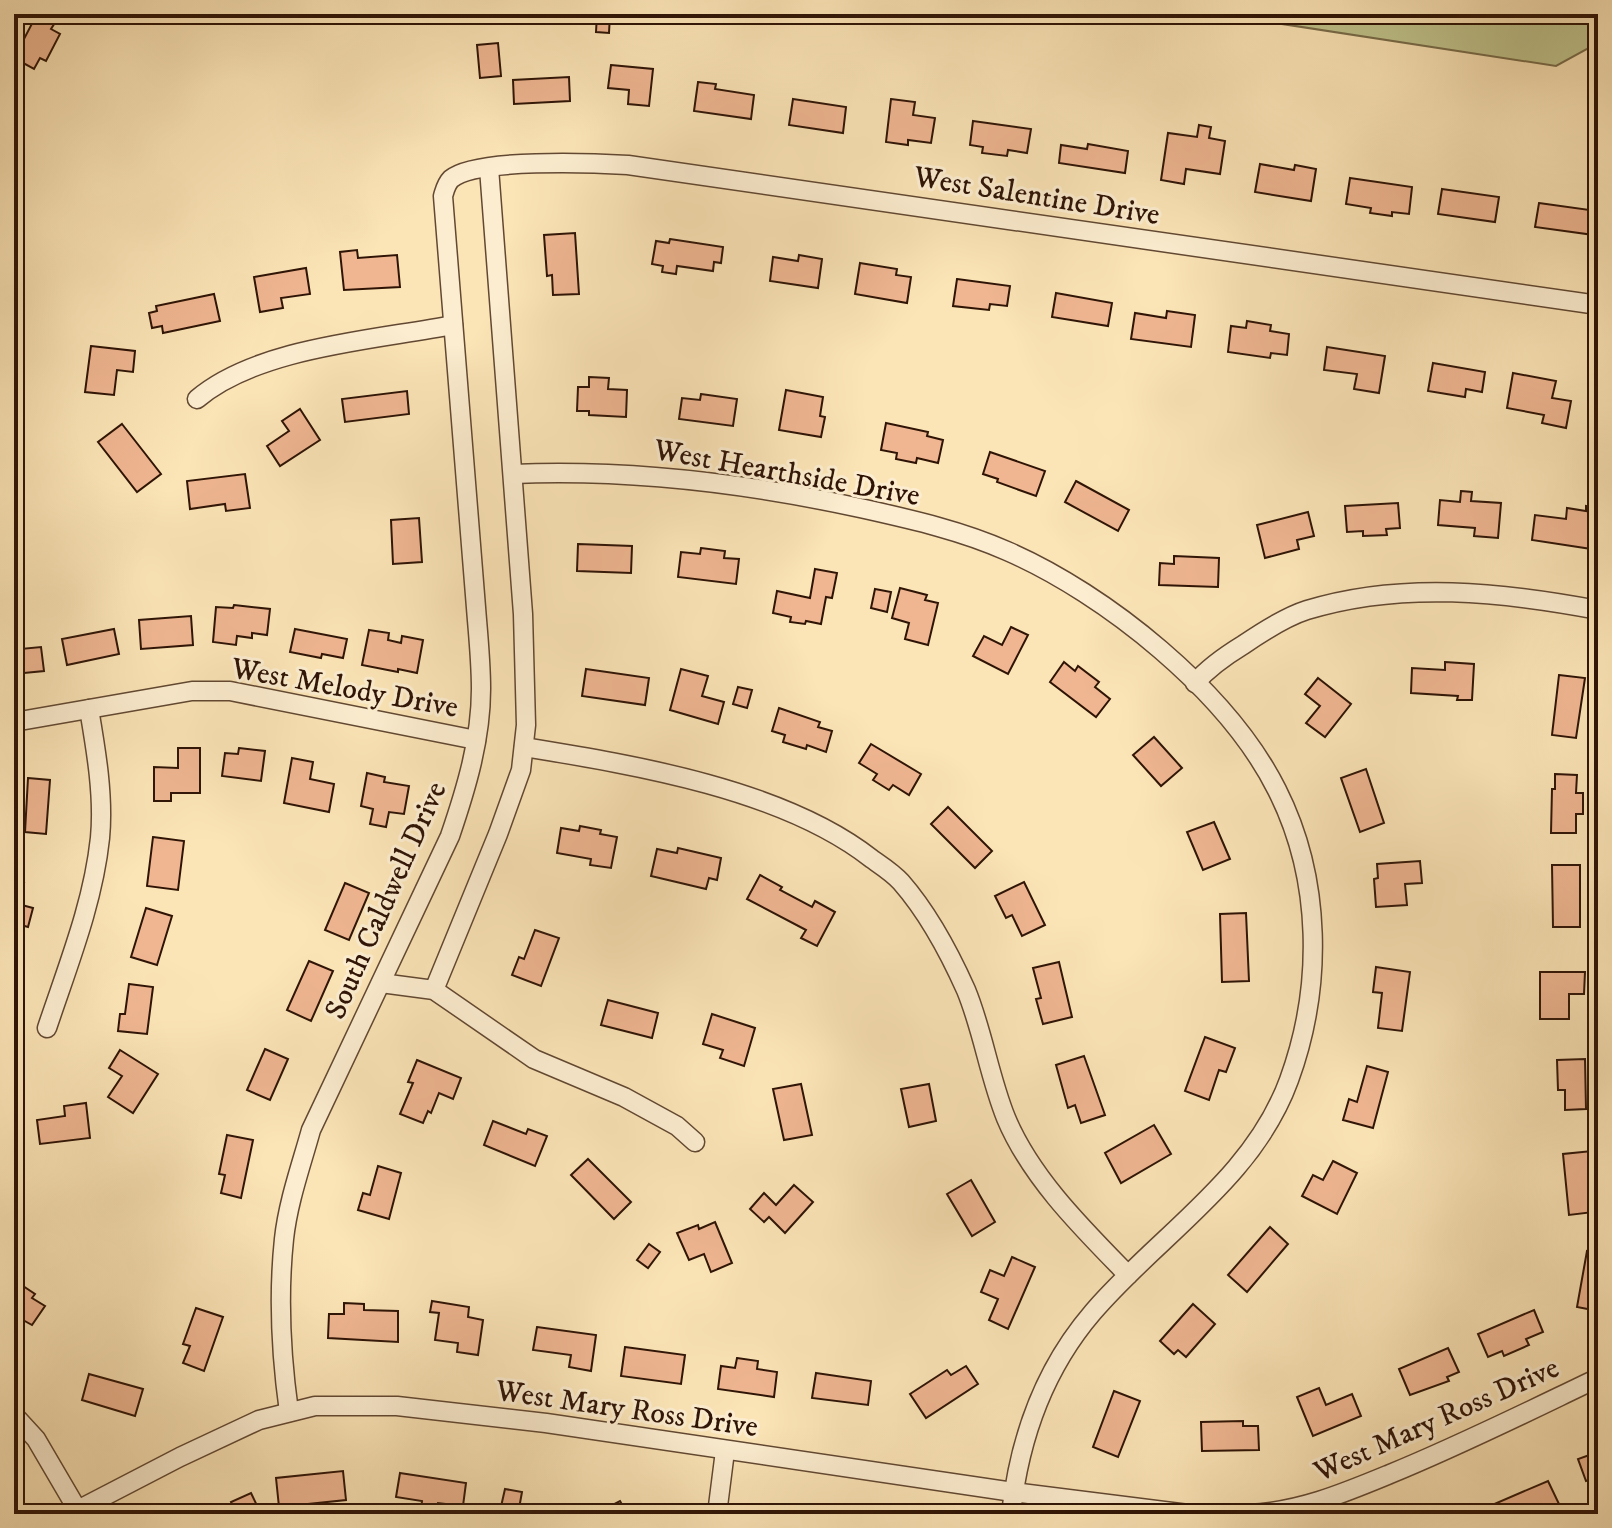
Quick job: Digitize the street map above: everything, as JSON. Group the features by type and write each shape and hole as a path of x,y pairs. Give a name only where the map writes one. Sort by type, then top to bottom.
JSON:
{"street":[{"name":"West Salentine Drive","path":"467,172 577,162 628,165 1598,305"},
{"path":"434,990 498,834 521,770 524,747 527,682 489,168"},
{"name":"South Caldwell Drive","path":"289,1412 281,1289 284,1236 296,1181 311,1130 450,836 467,788 476,740 481,690 479,648 443,196 452,178 467,172"},
{"path":"197,399 215,383 257,365 359,340 453,325"},
{"name":"West Hearthside Drive","path":"513,474 645,474 715,482 823,500 921,521 1006,550 1083,589 1156,646 1195,683 1241,735 1277,789 1299,846 1313,914 1314,964 1305,1024 1289,1082 1263,1133 1225,1184 1128,1275 1093,1312 1065,1349 1036,1402 1013,1492 1011,1514"},
{"path":"1195,683 1210,666 1260,633 1304,611 1357,598 1421,592 1483,592 1598,610"},
{"name":"West Melody Drive","path":"14,722 192,691 230,691 476,740"},
{"path":"47,1028 90,898 100,836 101,809 89,709"},
{"path":"524,747 697,782 783,808 852,843 899,880 938,932 967,993 1007,1119 1030,1162 1067,1209 1128,1275"},
{"path":"381,983 434,990 534,1059 624,1097 677,1126 695,1142"},
{"name":"West Mary Ross Drive","path":"1248,1514 1304,1507 1347,1492 1427,1459 1598,1378"},
{"name":"West Mary Ross Drive","path":"74,1512 259,1420 315,1406 397,1406 546,1423 1013,1492 1188,1514"},
{"path":"14,1415 36,1439 74,1512"},
{"path":"717,1514 725,1451"}],"green space":[{"path":"1217,14 1598,14 1598,43 1556,66"}],"building":[{"path":"37,14 51,14 58,18 51,29 60,34 46,61 40,58 34,69 14,58"},
{"path":"597,14 610,14 609,33 596,32"},
{"path":"498,43 501,76 480,78 477,45"},
{"path":"611,65 653,69 649,106 628,104 629,90 608,88"},
{"path":"569,77 570,101 514,104 513,80"},
{"path":"698,82 716,84 715,89 754,95 751,119 694,111"},
{"path":"793,99 846,107 843,133 789,125"},
{"path":"891,99 915,102 913,115 935,118 931,143 908,140 908,145 886,142"},
{"path":"973,121 1031,129 1027,153 1008,150 1007,156 982,153 983,147 970,145"},
{"path":"1199,125 1211,127 1209,138 1225,141 1220,174 1186,169 1184,184 1161,180 1168,133 1197,137"},
{"path":"1088,144 1128,151 1125,173 1059,163 1061,145 1087,149"},
{"path":"1260,164 1294,170 1295,165 1316,169 1311,201 1255,192"},
{"path":"1350,178 1412,187 1409,214 1392,212 1392,216 1370,213 1371,208 1346,204"},
{"path":"1442,189 1499,197 1495,222 1438,214"},
{"path":"1539,203 1597,211 1594,235 1535,227"},
{"path":"575,233 579,294 553,295 552,275 547,276 544,235"},
{"path":"670,239 723,247 721,263 714,262 713,271 677,266 676,274 662,272 663,266 652,264 656,241 669,243"},
{"path":"357,250 358,258 397,255 400,287 344,290 340,252"},
{"path":"799,255 822,259 818,288 770,281 773,257 798,261"},
{"path":"860,263 897,269 896,275 911,277 907,303 855,294"},
{"path":"306,268 310,294 281,298 283,308 260,312 254,277"},
{"path":"957,279 1010,286 1007,306 990,304 989,310 953,306"},
{"path":"1056,293 1112,303 1108,326 1052,317"},
{"path":"214,294 220,321 163,333 162,326 152,328 149,313 157,311 156,306"},
{"path":"1167,311 1195,315 1191,347 1131,339 1135,313 1166,318"},
{"path":"1247,321 1271,325 1270,331 1289,334 1287,355 1271,353 1270,358 1228,352 1231,326 1246,328"},
{"path":"91,346 135,351 133,372 117,370 114,395 85,392"},
{"path":"1327,347 1385,356 1379,393 1354,389 1357,374 1324,370"},
{"path":"1433,363 1485,372 1482,392 1466,389 1465,397 1428,391"},
{"path":"1513,373 1556,381 1552,398 1571,401 1566,428 1542,423 1544,415 1507,408"},
{"path":"589,377 609,378 608,389 627,390 626,417 589,415 589,411 577,411 578,387 589,387"},
{"path":"786,390 823,397 820,416 825,417 821,437 779,430"},
{"path":"407,391 409,414 345,422 342,399"},
{"path":"701,394 737,399 733,426 679,419 682,398 700,400"},
{"path":"300,409 320,440 280,466 267,446 289,431 282,421"},
{"path":"886,423 928,432 927,436 943,440 938,463 917,458 916,463 896,459 897,453 881,450"},
{"path":"122,424 161,474 137,492 98,442"},
{"path":"990,452 1045,471 1036,496 983,474"},
{"path":"245,474 250,508 226,511 225,504 190,509 187,481"},
{"path":"1076,481 1129,510 1118,531 1065,502"},
{"path":"1461,491 1472,492 1471,501 1501,503 1498,538 1474,536 1475,528 1438,525 1440,500 1460,502"},
{"path":"1398,503 1400,528 1386,529 1387,535 1363,536 1363,531 1347,532 1345,506"},
{"path":"1586,506 1598,508 1598,550 1532,540 1535,515 1566,519 1567,508 1586,511"},
{"path":"1308,512 1314,536 1297,540 1299,549 1265,558 1257,525"},
{"path":"419,518 422,562 393,564 391,520"},
{"path":"578,544 632,546 631,573 577,571"},
{"path":"701,548 725,551 724,558 739,559 736,584 678,577 681,552 700,554"},
{"path":"1174,556 1219,558 1218,587 1159,585 1160,563 1174,564"},
{"path":"815,569 837,573 832,598 826,597 821,624 790,622 791,617 773,613 777,591 810,598"},
{"path":"900,588 927,595 925,600 938,603 928,645 905,639 909,623 892,618"},
{"path":"875,589 891,592 887,612 871,608"},
{"path":"234,605 270,609 267,635 252,633 252,638 237,636 236,645 213,642 216,607 233,608"},
{"path":"191,616 193,645 141,649 139,620"},
{"path":"1011,627 1028,635 1008,674 973,656 984,636 1002,645"},
{"path":"114,629 119,654 67,665 62,639"},
{"path":"295,629 347,639 343,658 322,654 321,658 290,652"},
{"path":"369,630 389,633 388,640 401,643 402,636 423,640 417,673 362,665"},
{"path":"14,638 20,638 21,649 41,647 44,671 14,674"},
{"path":"1064,662 1075,671 1078,666 1099,682 1095,687 1110,699 1096,717 1050,682"},
{"path":"1445,662 1474,664 1472,700 1411,693 1412,668 1445,670"},
{"path":"586,669 649,678 645,705 582,696"},
{"path":"681,669 708,676 702,696 724,702 718,724 670,710"},
{"path":"1559,675 1585,678 1576,738 1552,735"},
{"path":"1318,678 1351,704 1325,737 1306,723 1320,706 1305,694"},
{"path":"738,687 752,690 747,708 733,704"},
{"path":"779,708 820,722 818,727 832,731 826,752 807,745 806,749 783,742 785,735 772,731"},
{"path":"1154,737 1182,768 1161,786 1133,755"},
{"path":"871,744 921,774 909,795 893,785 889,790 873,780 877,774 859,763"},
{"path":"178,748 200,748 200,793 171,793 171,801 154,801 154,767 178,768"},
{"path":"239,748 265,751 261,781 222,776 225,753 238,754"},
{"path":"292,758 313,762 310,779 334,784 329,812 284,803"},
{"path":"1366,769 1384,823 1360,832 1341,778"},
{"path":"367,773 385,777 384,782 409,786 404,814 389,812 386,827 370,824 373,809 361,806"},
{"path":"1555,774 1577,775 1576,793 1583,793 1583,814 1576,814 1576,833 1551,833"},
{"path":"28,778 50,780 46,834 25,832"},
{"path":"948,807 992,851 975,868 931,824"},
{"path":"1214,822 1230,859 1203,870 1187,832"},
{"path":"580,826 617,837 611,868 590,865 591,859 557,853 561,828 579,831"},
{"path":"153,837 184,841 178,890 147,886"},
{"path":"678,848 721,858 717,880 709,878 706,889 651,876 657,849 677,853"},
{"path":"1420,861 1422,883 1405,884 1407,905 1376,907 1374,879 1378,878 1377,864"},
{"path":"1552,865 1580,865 1580,927 1553,927"},
{"path":"760,875 812,907 815,901 835,912 817,946 801,938 806,930 747,899"},
{"path":"14,880 24,883 18,904 33,908 28,927 14,923"},
{"path":"1024,882 1045,925 1022,936 1012,915 1006,918 995,896"},
{"path":"345,883 369,893 349,940 325,930"},
{"path":"146,908 172,916 157,965 131,957"},
{"path":"1246,913 1249,981 1222,982 1220,914"},
{"path":"535,930 559,938 541,986 512,975 519,957 524,959"},
{"path":"309,961 333,971 311,1021 287,1010"},
{"path":"1059,962 1072,1017 1043,1024 1036,999 1041,998 1033,968"},
{"path":"1376,967 1410,972 1402,1031 1378,1028 1382,993 1373,992"},
{"path":"1540,972 1585,972 1584,994 1569,994 1569,1019 1540,1019"},
{"path":"129,984 153,987 147,1034 118,1031 120,1014 125,1014"},
{"path":"608,1000 658,1013 652,1038 601,1025"},
{"path":"712,1014 755,1028 744,1066 720,1058 723,1050 703,1044"},
{"path":"1205,1037 1235,1048 1226,1072 1219,1070 1209,1100 1185,1091"},
{"path":"265,1049 288,1059 270,1100 247,1090"},
{"path":"120,1050 158,1074 133,1113 108,1097 122,1076 109,1068"},
{"path":"1084,1056 1105,1115 1081,1123 1075,1105 1068,1108 1056,1065"},
{"path":"1585,1059 1586,1109 1565,1110 1565,1090 1558,1090 1557,1060"},
{"path":"417,1060 461,1078 453,1099 439,1093 423,1123 400,1114 413,1083 408,1082"},
{"path":"1367,1066 1388,1072 1373,1128 1343,1120 1349,1099 1357,1102"},
{"path":"801,1084 812,1135 784,1140 773,1089"},
{"path":"929,1084 936,1121 909,1127 901,1089"},
{"path":"86,1103 90,1138 40,1144 37,1120 65,1116 64,1106"},
{"path":"493,1121 526,1134 528,1129 547,1136 535,1166 484,1145"},
{"path":"1154,1125 1171,1154 1121,1183 1105,1153"},
{"path":"227,1135 253,1140 241,1198 221,1193 225,1175 219,1174"},
{"path":"1592,1151 1595,1177 1590,1178 1594,1212 1569,1215 1563,1154"},
{"path":"588,1159 631,1202 614,1219 571,1175"},
{"path":"1333,1161 1357,1173 1337,1214 1302,1196 1313,1175 1323,1180"},
{"path":"378,1166 401,1173 389,1219 358,1210 363,1193 370,1195"},
{"path":"971,1180 995,1222 972,1236 947,1194"},
{"path":"794,1185 813,1202 785,1233 769,1217 764,1222 750,1209 764,1193 776,1205"},
{"path":"715,1222 732,1263 711,1272 704,1254 689,1260 677,1233"},
{"path":"1270,1227 1288,1244 1247,1292 1228,1275"},
{"path":"649,1244 660,1252 648,1268 637,1260"},
{"path":"1587,1251 1598,1253 1598,1311 1577,1307"},
{"path":"1012,1257 1035,1267 1008,1329 989,1320 998,1299 981,1292 990,1270 1004,1276"},
{"path":"14,1280 35,1294 32,1298 45,1306 32,1325 14,1315"},
{"path":"432,1301 469,1307 468,1317 483,1320 478,1355 457,1352 458,1343 435,1340 439,1313 430,1312"},
{"path":"344,1303 364,1304 364,1310 398,1311 398,1342 328,1338 329,1314 344,1314"},
{"path":"1193,1304 1215,1324 1186,1357 1178,1350 1174,1354 1160,1341"},
{"path":"196,1308 223,1317 204,1371 183,1363 190,1346 183,1344"},
{"path":"1534,1310 1543,1332 1526,1339 1529,1345 1504,1356 1502,1351 1488,1357 1478,1334"},
{"path":"537,1327 596,1335 591,1371 569,1367 571,1355 533,1350"},
{"path":"625,1347 685,1355 681,1384 621,1376"},
{"path":"1448,1348 1459,1372 1447,1377 1449,1381 1410,1395 1399,1369"},
{"path":"737,1358 758,1361 757,1369 777,1372 774,1397 718,1389 721,1366 735,1368"},
{"path":"966,1366 978,1384 926,1418 910,1394 947,1370 951,1375"},
{"path":"816,1373 871,1381 868,1405 812,1398"},
{"path":"89,1374 143,1389 135,1416 82,1400"},
{"path":"1319,1388 1326,1405 1352,1394 1361,1416 1313,1436 1297,1397"},
{"path":"1114,1391 1140,1401 1118,1457 1093,1447"},
{"path":"1243,1421 1243,1426 1258,1426 1259,1450 1202,1451 1201,1422"},
{"path":"1598,1452 1598,1477 1586,1481 1578,1459"},
{"path":"343,1471 346,1500 279,1507 276,1478"},
{"path":"400,1473 466,1483 463,1506 438,1503 436,1512 421,1510 422,1501 396,1497"},
{"path":"1548,1481 1559,1504 1537,1514 1496,1514 1492,1505"},
{"path":"505,1489 522,1492 518,1514 500,1511"},
{"path":"251,1493 261,1514 223,1514 234,1509 231,1502"},
{"path":"620,1501 627,1514 595,1514"}]}
